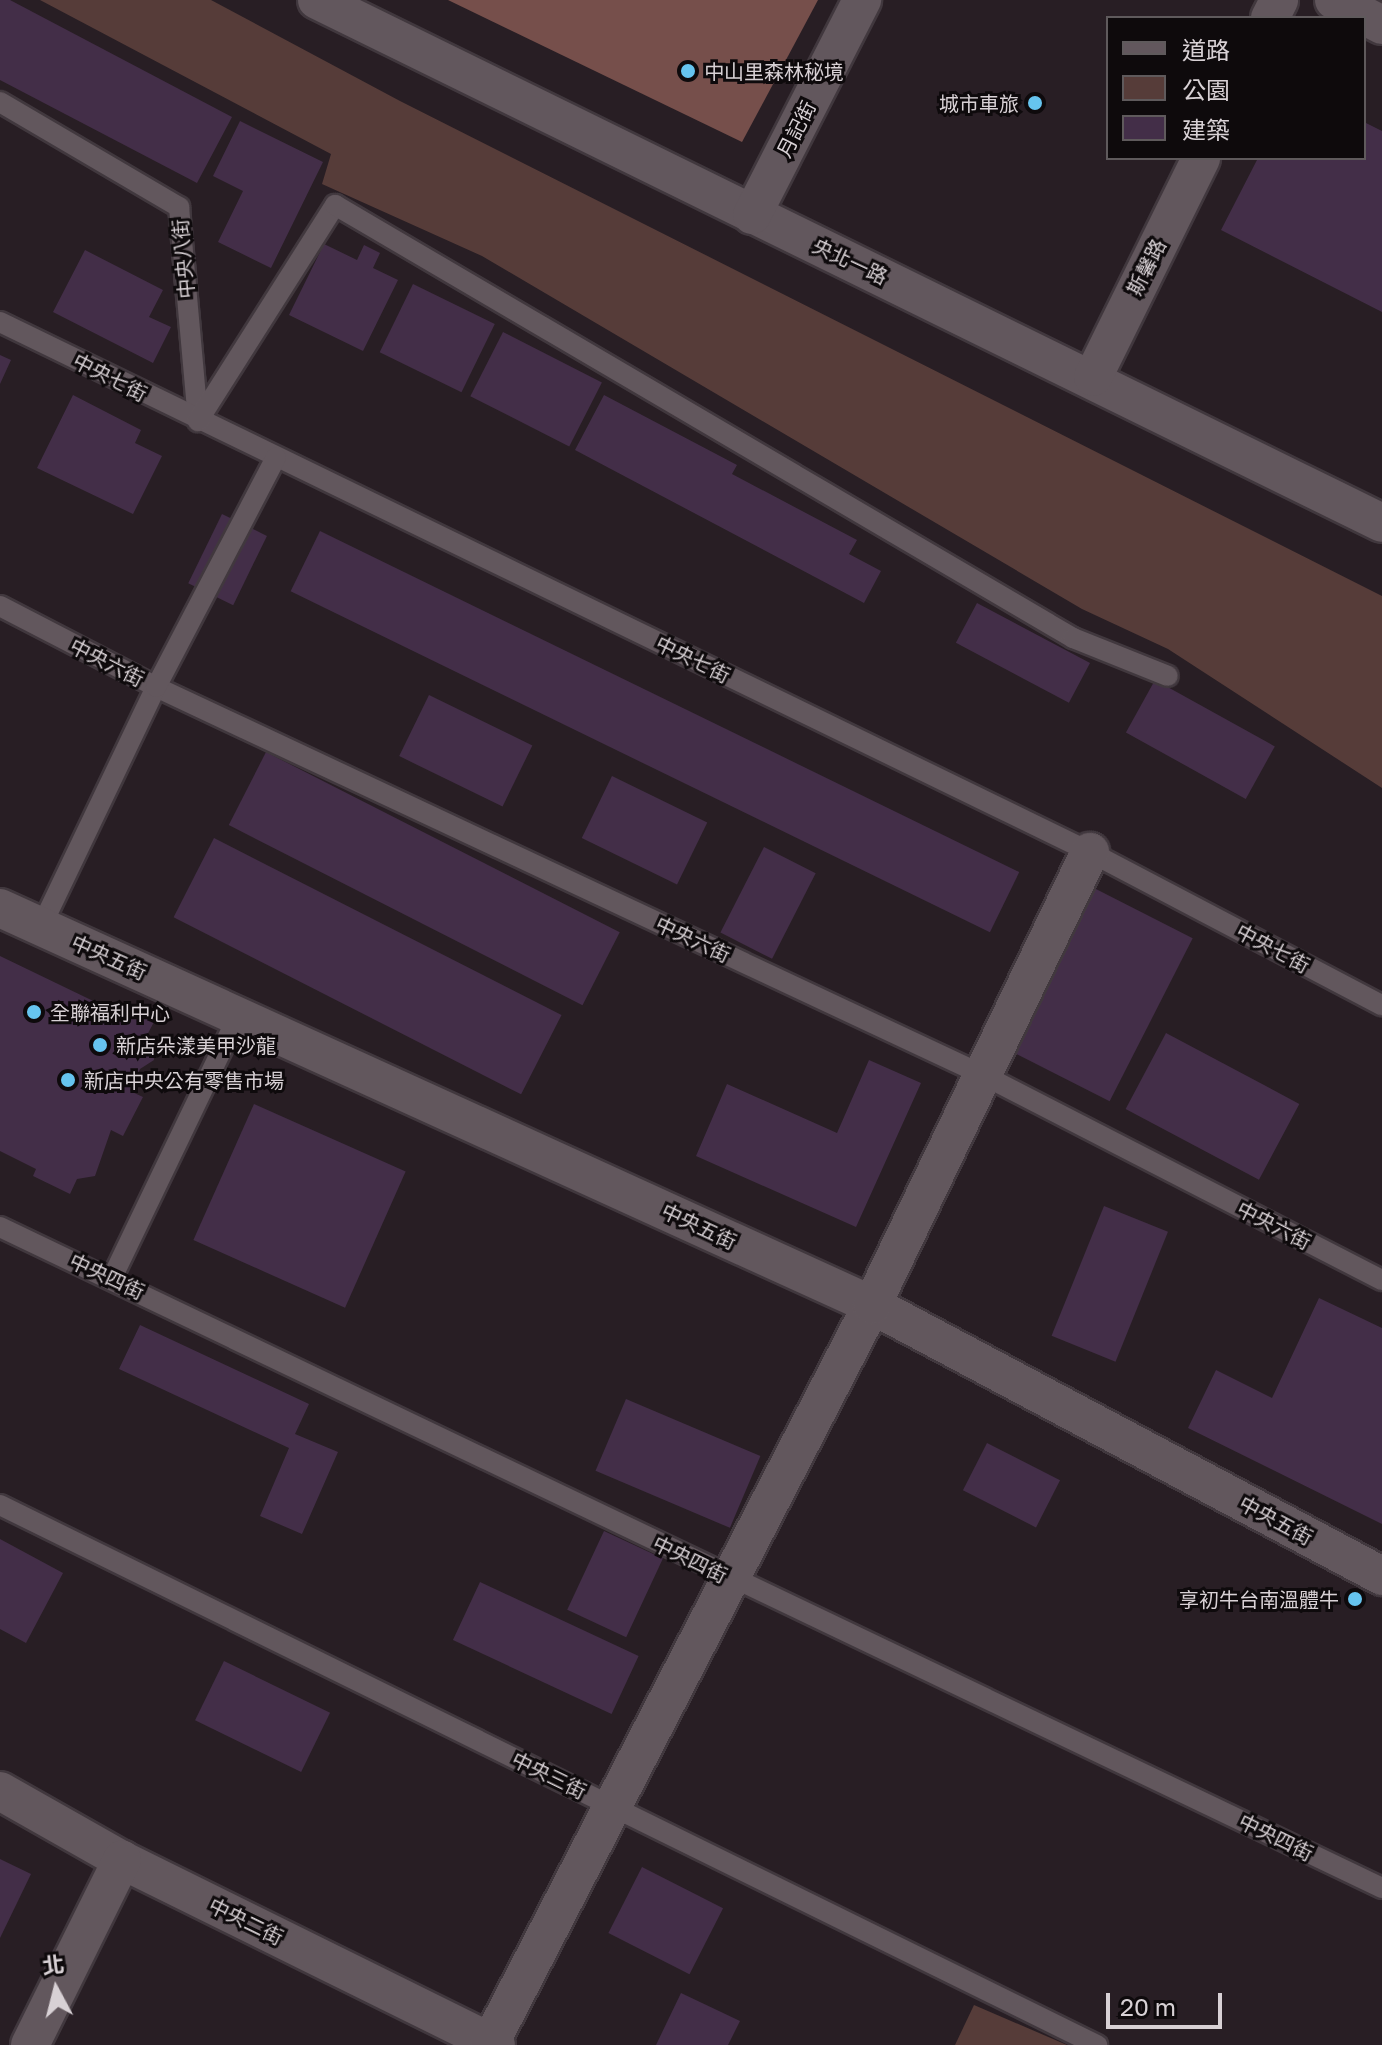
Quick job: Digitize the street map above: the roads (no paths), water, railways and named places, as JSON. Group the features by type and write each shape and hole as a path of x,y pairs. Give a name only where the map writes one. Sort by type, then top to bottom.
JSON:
{"street":[{"name":"央北一路","path":"317,0 752,215 1093,377 1382,523"},
{"name":"月記街","path":"752,215 862,0"},
{"path":"1334,0 1365,16"},
{"name":"斯馨路","path":"1093,377 1200,160"},
{"path":"492,2044 872,1305 1090,852"},
{"name":"中央五街","path":"0,908 239,1014 872,1305 1382,1576"},
{"name":"中央二街","path":"0,1791 122,1860 492,2044"},
{"path":"30,2045 122,1860"}],"lane":[{"name":"中央八街","path":"0,102 179,207 198,421"},
{"path":"198,421 335,205 1073,638 1168,676"},
{"name":"中央七街","path":"0,322 198,421 1090,852 1382,1005"},
{"path":"41,927 156,687 276,457"},
{"name":"中央六街","path":"0,606 156,687 983,1075 1382,1280"},
{"path":"112,1278 239,1014"},
{"name":"中央四街","path":"0,1227 1382,1888"},
{"name":"中央三街","path":"0,1505 1097,2045"}],"place":[{"name":"中山里森林秘境","path":"688,71"},
{"name":"城市車旅","path":"1035,103"},
{"name":"全聯福利中心","path":"34,1012"},
{"name":"新店朵漾美甲沙龍","path":"100,1045"},
{"name":"新店中央公有零售市場","path":"68,1080"},
{"name":"享初牛台南溫體牛","path":"1355,1599"}]}
